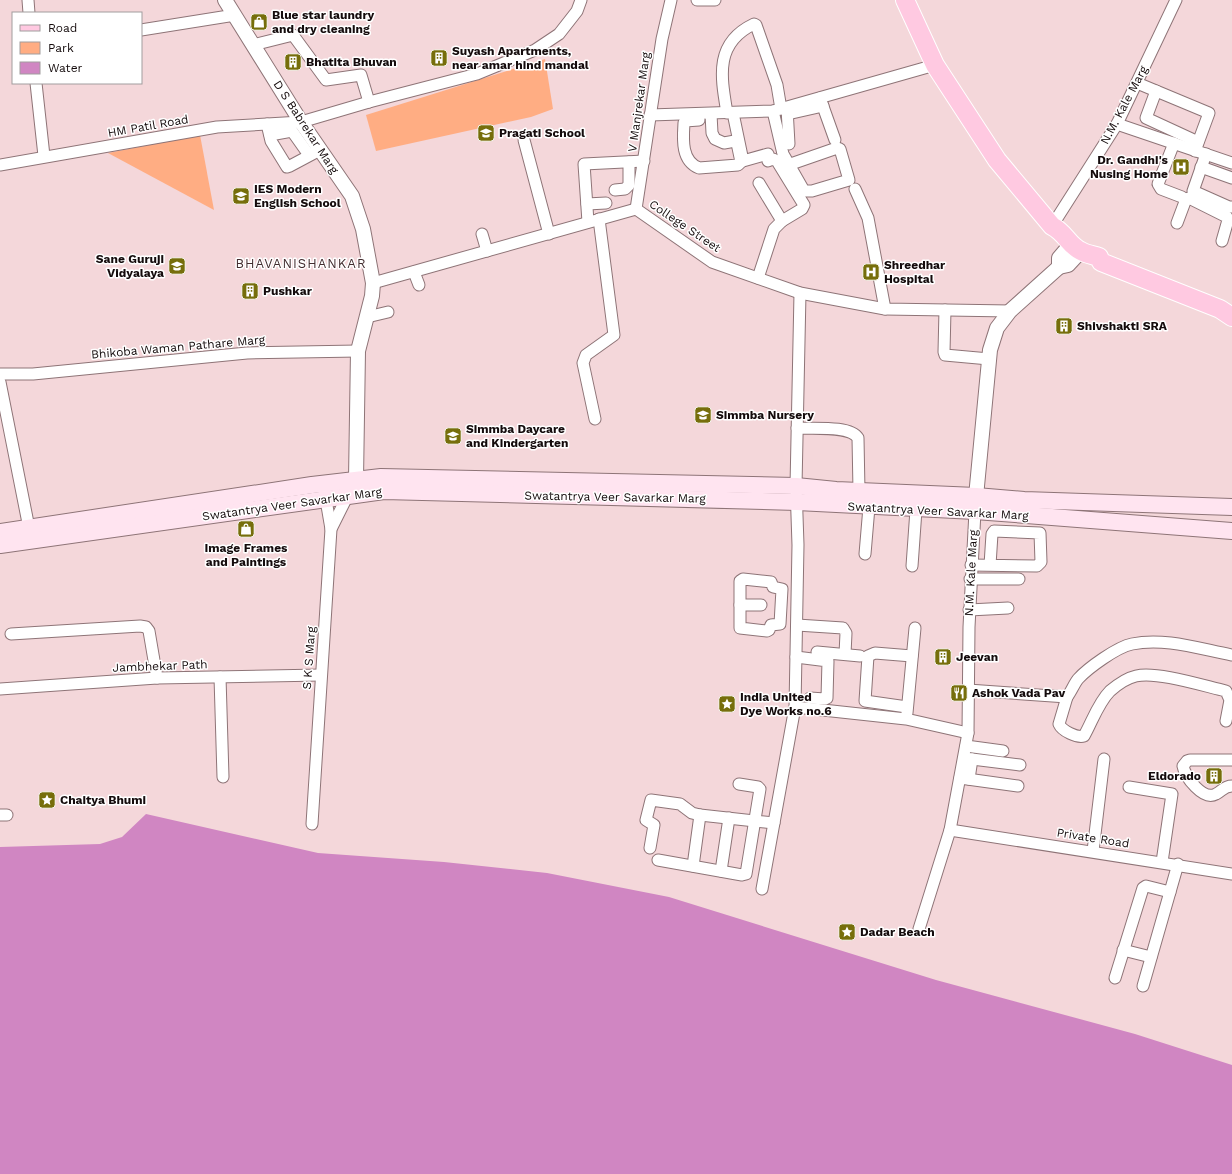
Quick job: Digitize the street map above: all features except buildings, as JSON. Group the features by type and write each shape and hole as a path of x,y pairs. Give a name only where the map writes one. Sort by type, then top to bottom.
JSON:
{"main road":[{"path":"905,0 935,65 997,160 1052,226 1061,230 1073,251 1097,264 1101,262 1220,309 1232,317"},
{"name":"Swatantrya Veer Savarkar Marg","path":"0,532 155,509 208,496 264,492 356,479 389,477 796,486 859,491 975,504 1015,514 1232,531"},
{"name":"Swatantrya Veer Savarkar Marg","path":"0,545 384,491 797,502 916,510 1024,500 1232,507"}],"street":[{"path":"28,0 29,12"},
{"name":"D S Babrekar Marg","path":"225,0 301,122 315,152 352,196 363,229 373,283 372,296 358,351 356,479 347,497"},
{"name":"HM Patil Road","path":"0,165 44,156 217,127 269,129 301,122 369,102 477,74 535,50 559,34 577,11 581,0"},
{"name":"V Manjrekar Marg","path":"636,209 662,39 671,0"},
{"path":"697,0 715,0"},
{"name":"N.M. Kale Marg","path":"1052,226 1117,124 1176,0"},
{"path":"142,30 235,15"},
{"path":"758,278 774,229 782,221 802,209 804,205 777,161 768,158 743,161 723,82 724,54 727,46 733,38 754,24 756,25 777,85 789,144"},
{"path":"253,44 293,35 326,80 361,75 369,102"},
{"path":"706,117 715,139 724,143 735,141 737,143 741,162 738,165 699,168 688,161 685,155 685,121 706,117 730,113 782,110 822,102 935,65"},
{"path":"1137,83 1209,113 1199,150 1182,197 1175,222 1187,198 1197,198 1232,207"},
{"path":"36,84 44,156"},
{"path":"1156,91 1146,118 1199,150"},
{"path":"822,102 835,140"},
{"path":"782,110 779,143 788,165 805,191 812,191 849,180 840,149 837,148 788,165"},
{"path":"650,115 706,117"},
{"path":"1117,124 1199,150 1232,164"},
{"path":"269,129 292,131 315,152 287,167 273,145 269,129"},
{"path":"524,140 549,234"},
{"path":"1174,143 1158,184 1161,188 1182,197"},
{"path":"1199,150 1201,167 1192,189 1197,198 1228,218 1222,242"},
{"path":"588,222 584,164 644,161"},
{"path":"614,190 625,189 629,186 629,162"},
{"path":"1201,167 1232,178"},
{"path":"759,183 782,221"},
{"path":"855,190 868,218 885,309"},
{"path":"587,204 606,204"},
{"name":"College Street","path":"373,283 636,209 712,262 800,293 885,309 1010,311"},
{"path":"594,419 583,363 586,355 614,336 599,219"},
{"path":"482,234 486,251"},
{"name":"N.M. Kale Marg","path":"919,929 965,778 968,759 966,746 968,733 970,579 975,504 990,350 997,328 1010,311 1059,267 1068,265 1073,251"},
{"path":"414,272 419,285"},
{"path":"762,888 795,707 797,626 796,486 800,293"},
{"path":"945,310 945,356 989,359"},
{"path":"367,317 388,312"},
{"name":"Bhikoba Waman Pathare Marg","path":"0,374 33,374 247,353 358,351"},
{"path":"0,382 29,528"},
{"path":"797,428 846,429 856,434 858,438 859,491"},
{"path":"325,483 325,499 330,529"},
{"name":"S K S Marg","path":"312,824 330,529 347,497"},
{"path":"865,554 869,507"},
{"path":"912,566 916,510"},
{"path":"1014,531 1015,514"},
{"path":"971,565 1037,566 1040,564 1040,533 996,530 992,532 990,565"},
{"path":"970,579 1019,579"},
{"path":"740,581 771,582 773,587 781,588 780,624 771,624 769,630 767,631 740,628 740,605 740,581"},
{"path":"740,605 761,605"},
{"path":"781,606 797,607"},
{"path":"969,610 991,607 1008,608"},
{"path":"11,634 140,626 146,627 149,631 157,678"},
{"path":"797,626 843,628 846,632 844,654"},
{"path":"906,719 915,628"},
{"path":"1226,721 1230,700 1226,691 1154,675 1136,676 1119,684 1109,692 1084,736 1081,737 1064,730 1059,724 1067,698 1079,679 1107,656 1130,644 1151,642 1232,655"},
{"path":"908,706 865,701 868,656 875,653 912,656"},
{"path":"796,654 844,654 860,656"},
{"path":"796,654 828,661 827,698 810,698"},
{"name":"Jambhekar Path","path":"0,689 157,678 321,675"},
{"path":"220,677 223,777"},
{"path":"968,690 1067,698"},
{"path":"795,707 906,719 968,733"},
{"path":"966,746 1003,751"},
{"path":"968,759 1020,765"},
{"path":"1093,851 1104,759"},
{"path":"1232,760 1190,760 1184,763 1183,766 1187,777 1194,786 1204,793 1212,795 1216,794 1224,787 1232,786"},
{"path":"965,778 1018,786"},
{"path":"658,860 742,875 747,873 759,788 739,784"},
{"path":"1129,787 1172,794 1162,862"},
{"path":"650,848 654,825 646,820 651,800 680,804 692,813 700,815 774,823"},
{"path":"693,866 700,815"},
{"path":"721,871 729,818"},
{"name":"Private Road","path":"950,830 1178,864 1232,874"},
{"path":"1143,986 1178,864"},
{"path":"1115,978 1143,888 1146,886 1170,892"},
{"path":"1123,950 1151,957"}],"green space":[{"path":"545,59 553,109 531,117 376,151 366,115"},
{"path":"200,135 214,210 108,153"}],"water":[{"path":"146,814 318,853 444,862 547,873 669,897 936,980 1135,1034 1232,1065 1232,1174 0,1174 0,847 100,844 122,837"}],"place":[{"name":"Blue star laundry and dry cleaning","path":"259,22"},
{"name":"Suyash Apartments, near amar hind mandal","path":"439,58"},
{"name":"Bhatita Bhuvan","path":"293,62"},
{"name":"Pragati School","path":"486,133"},
{"name":"Dr. Gandhi's Nusing Home","path":"1181,167"},
{"name":"IES Modern English School","path":"241,196"},
{"name":"Sane Guruji Vidyalaya","path":"177,266"},
{"name":"Shreedhar Hospital","path":"871,272"},
{"name":"Pushkar","path":"250,291"},
{"name":"Shivshakti SRA","path":"1064,326"},
{"name":"Simmba Nursery","path":"703,415"},
{"name":"Simmba Daycare and Kindergarten","path":"453,436"},
{"name":"Image Frames and Paintings","path":"246,529"},
{"name":"Jeevan","path":"943,657"},
{"name":"Ashok Vada Pav","path":"959,693"},
{"name":"India United Dye Works no.6","path":"727,704"},
{"name":"Eldorado","path":"1214,776"},
{"name":"Chaitya Bhumi","path":"47,800"},
{"name":"Dadar Beach","path":"847,932"}],"district":[{"name":"BHAVANISHANKAR","path":"301,263"}]}
